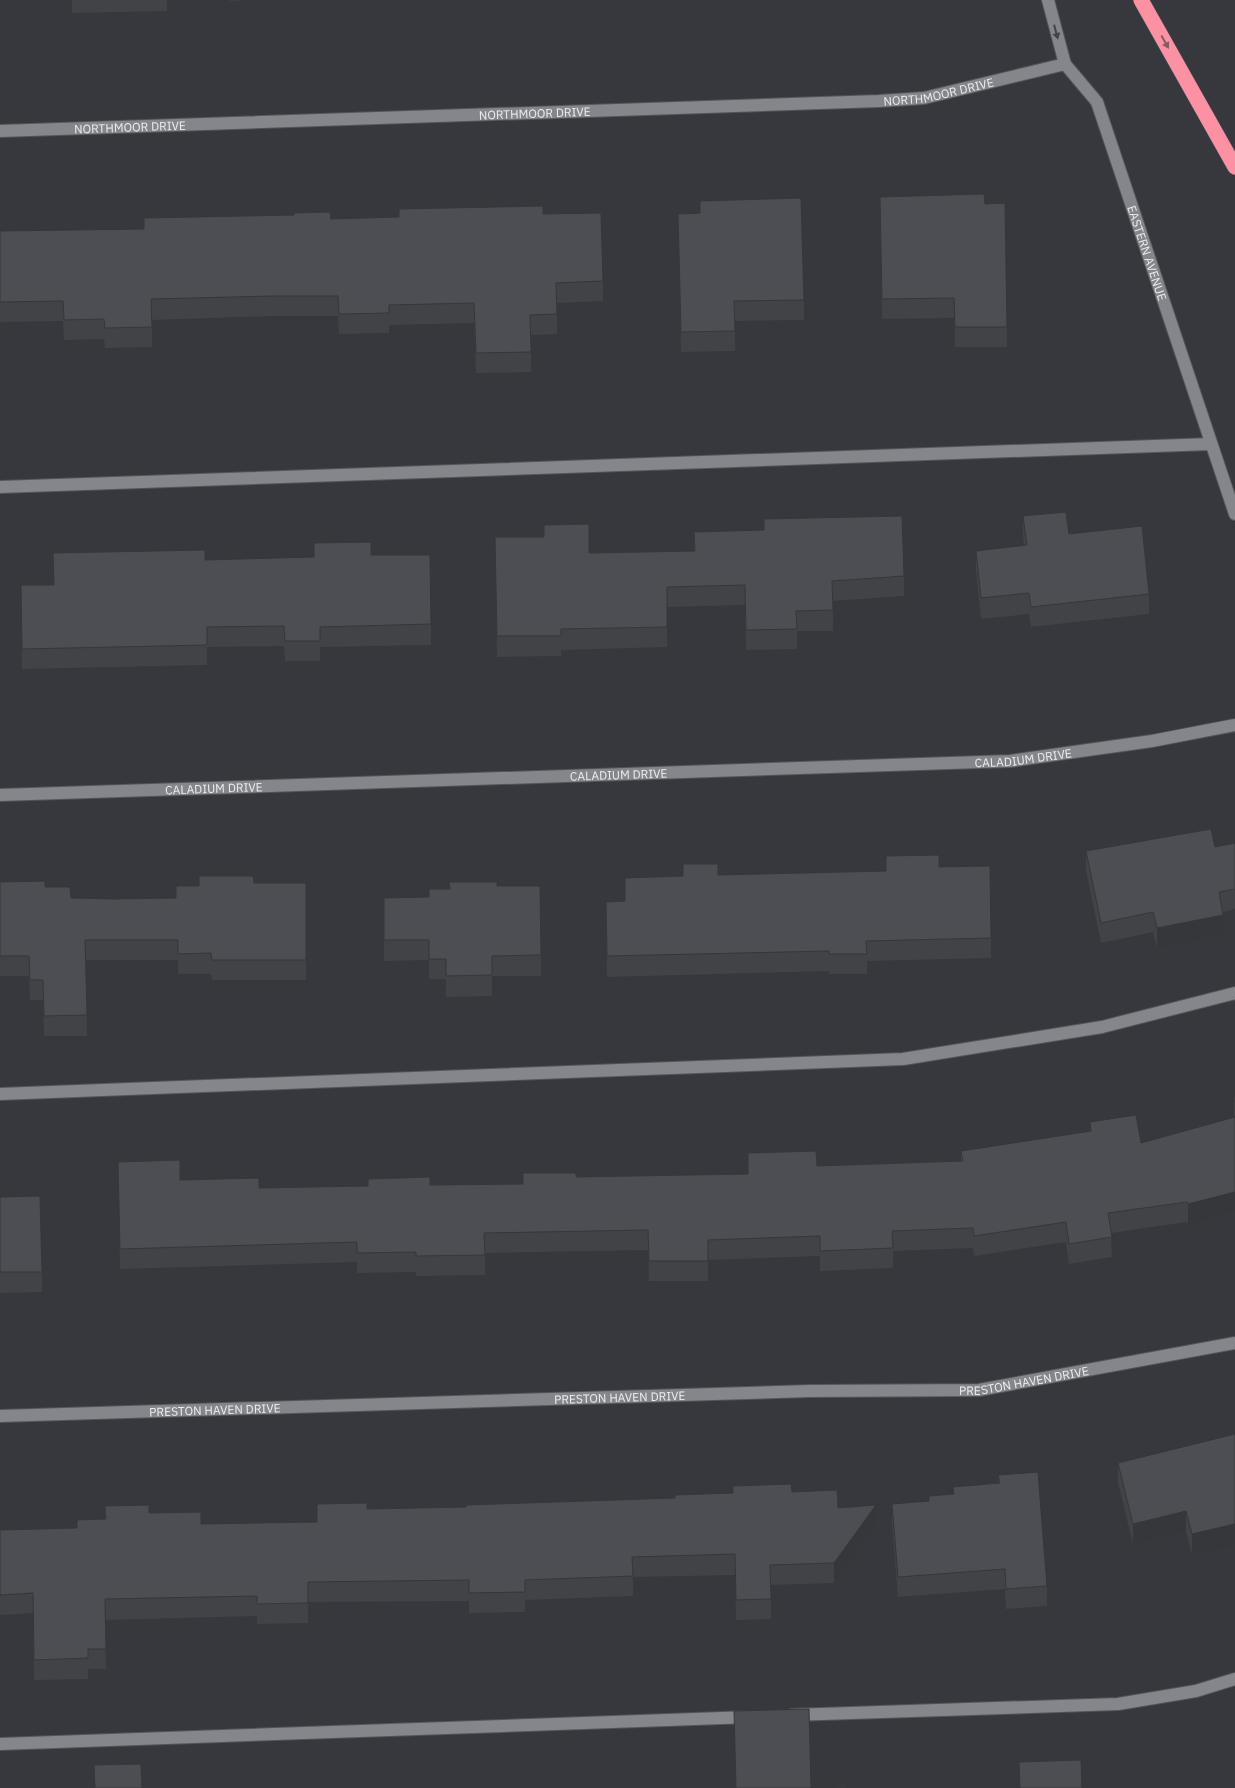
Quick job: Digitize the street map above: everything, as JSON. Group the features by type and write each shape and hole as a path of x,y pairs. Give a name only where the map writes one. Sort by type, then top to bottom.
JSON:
{"highway":[{"path":"1141,0 1235,167"}],"street":[{"name":"EASTERN AVENUE","path":"1048,0 1065,64 1097,102 1235,514"},
{"name":"NORTHMOOR DRIVE","path":"0,131 878,101 924,98 1065,64"},
{"path":"0,486 1211,444"},
{"name":"CALADIUM DRIVE","path":"0,796 1010,761 1152,741 1235,725"},
{"path":"0,1094 903,1059 1102,1027 1235,993"},
{"name":"PRESTON HAVEN DRIVE","path":"0,1416 810,1391 979,1390 1235,1343"},
{"path":"779,1716 1118,1704 1196,1691 1235,1679"},
{"path":"0,1744 759,1717"}],"building":[{"path":"984,194 985,204 1005,203 1007,327 955,327 954,298 882,299 880,197"},
{"path":"801,198 804,300 734,301 735,331 681,332 678,214 700,213 700,201"},
{"path":"543,206 543,214 601,213 603,281 556,283 557,314 530,315 531,352 476,353 474,303 389,305 389,313 339,314 338,296 151,299 152,327 105,328 104,319 64,320 63,301 0,302 0,231 144,229 144,218 294,215 294,213 330,212 331,219 399,217 399,209"},
{"path":"1066,512 1069,534 1142,526 1149,594 1031,607 1029,593 981,598 976,551 1027,545 1023,516"},
{"path":"902,516 904,576 832,581 833,610 796,611 797,629 746,630 745,585 667,587 667,627 561,629 561,636 497,636 495,537 544,537 544,525 589,524 589,553 695,551 694,532 764,530 764,519"},
{"path":"371,542 371,555 430,555 431,624 320,627 320,641 285,641 284,626 207,627 207,645 22,649 21,585 54,585 53,553 205,550 205,560 314,557 314,543"},
{"path":"1211,829 1215,847 1235,843 1235,889 1219,892 1223,915 1157,928 1153,912 1101,923 1086,851"},
{"path":"939,855 939,867 990,866 991,938 866,941 867,954 829,954 829,951 607,956 606,902 625,901 625,878 683,876 683,864 718,864 718,875 886,871 886,856"},
{"path":"199,876 253,876 254,883 306,883 306,960 212,960 211,953 178,954 178,940 85,940 87,1015 44,1016 43,980 30,980 29,956 0,956 0,882 45,881 45,887 70,887 71,898 176,898 176,886 199,886"},
{"path":"449,882 497,882 497,886 540,886 541,955 492,956 492,975 446,976 446,959 429,959 429,940 384,940 384,898 429,897 429,889 450,889"},
{"path":"1136,1115 1141,1143 1235,1117 1235,1192 1188,1204 1187,1202 1108,1213 1112,1237 1069,1244 1066,1222 974,1236 973,1228 892,1231 893,1248 820,1251 820,1236 708,1240 708,1261 649,1261 648,1230 484,1233 485,1255 416,1256 416,1252 357,1253 357,1242 120,1249 118,1162 180,1160 180,1180 259,1178 259,1188 368,1186 368,1179 430,1177 430,1185 523,1184 523,1173 576,1173 576,1177 748,1174 748,1153 816,1151 817,1166 963,1161 961,1151 1091,1131 1090,1122"},
{"path":"40,1196 42,1272 0,1272 0,1197"},
{"path":"1235,1434 1235,1524 1192,1534 1186,1511 1133,1524 1118,1463"},
{"path":"1038,1472 1047,1586 1006,1589 1005,1569 898,1577 892,1504 929,1501 929,1496 954,1494 953,1487 1000,1483 998,1475"},
{"path":"791,1484 792,1492 837,1490 838,1508 876,1505 834,1563 770,1565 771,1599 736,1600 735,1554 632,1557 633,1576 525,1580 525,1592 469,1593 469,1580 308,1582 308,1603 257,1604 257,1596 105,1599 106,1649 88,1649 88,1658 34,1660 33,1593 0,1595 0,1530 77,1528 77,1520 106,1519 105,1506 149,1505 149,1513 201,1512 201,1524 317,1522 317,1504 367,1503 367,1509 466,1507 466,1505 675,1498 675,1495 733,1493 733,1486"},
{"path":"809,1709 811,1788 736,1788 734,1711"},
{"path":"1081,1760 1082,1788 1020,1788 1019,1762"},
{"path":"141,1764 142,1788 95,1788 94,1765"},
{"path":"846,1787 846,1788 811,1788"}]}
